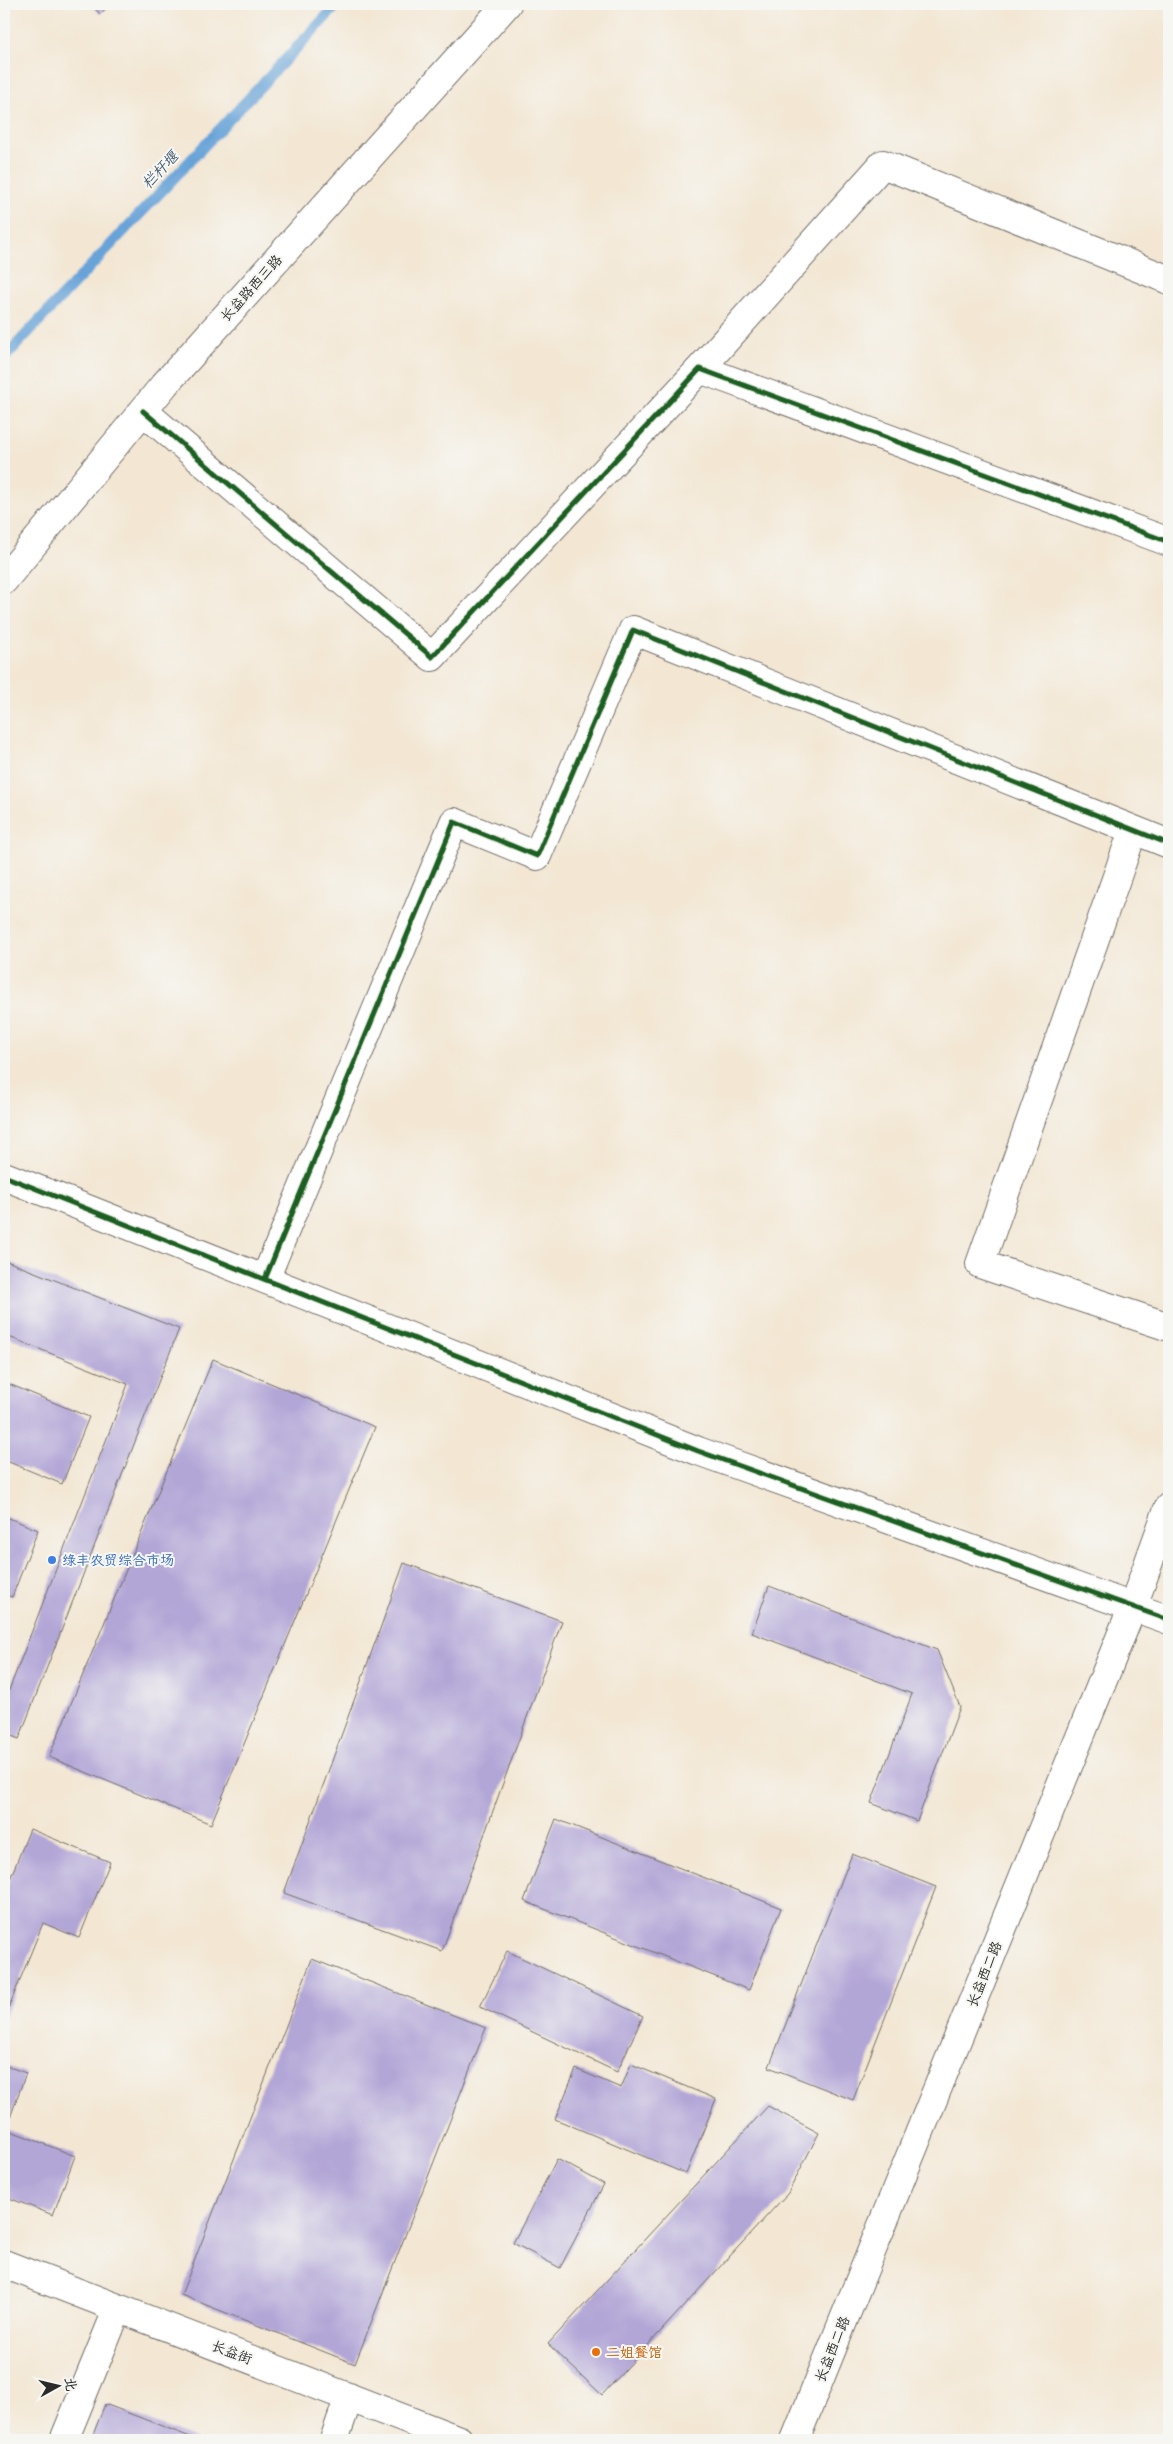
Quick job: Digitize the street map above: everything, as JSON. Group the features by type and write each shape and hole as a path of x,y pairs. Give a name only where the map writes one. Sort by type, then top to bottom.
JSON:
{"street":[{"name":"长益路西三路","path":"4,580 172,376 507,4"},
{"path":"143,411 432,657 700,369 883,164 1169,280"},
{"path":"700,369 1169,542"},
{"path":"265,1279 454,822 538,856 633,630 1169,844"},
{"path":"1133,830 980,1264 1169,1327"},
{"path":"4,1176 698,1451 1169,1620"},
{"name":"长益西二路","path":"795,2440 1133,1606 1169,1506"},
{"name":"长益街","path":"4,2264 459,2440"},
{"path":"64,2440 118,2308"},
{"path":"334,2440 349,2398"}],"building":[{"path":"91,4 111,4 100,14"},
{"path":"4,1260 179,1329 19,1739 4,1733 4,1703 128,1384 4,1335"},
{"path":"213,1359 375,1427 211,1824 49,1757"},
{"path":"4,1382 89,1417 62,1484 4,1460"},
{"path":"4,1516 38,1530 12,1597 4,1594"},
{"path":"404,1563 562,1621 442,1951 284,1893"},
{"path":"769,1586 937,1650 960,1707 917,1821 871,1803 912,1694 752,1633"},
{"path":"556,1819 781,1908 749,1990 524,1901"},
{"path":"30,1829 110,1862 79,1938 43,1923 4,2019 4,1894"},
{"path":"852,1854 936,1887 853,2100 769,2067"},
{"path":"507,1951 643,2016 617,2072 480,2007"},
{"path":"312,1959 486,2028 355,2364 181,2295"},
{"path":"631,2064 716,2099 686,2174 555,2119 576,2069 621,2088"},
{"path":"4,2065 26,2073 6,2129 75,2156 53,2215 4,2196"},
{"path":"768,2106 819,2133 788,2193 602,2395 548,2344"},
{"path":"557,2159 604,2184 560,2268 513,2243"},
{"path":"105,2404 198,2440 91,2440"}],"waterway":[{"name":"栏杆堰","path":"4,358 338,4"}],"cycle path":[{"path":"143,411 432,657 700,369 1169,542"},
{"path":"265,1279 454,822 537,856 633,630 1169,844"},
{"path":"4,1176 698,1451 1169,1620"}],"place":[{"name":"绿丰农贸综合市场","path":"52,1560"},
{"name":"二姐餐馆","path":"596,2352"}]}
